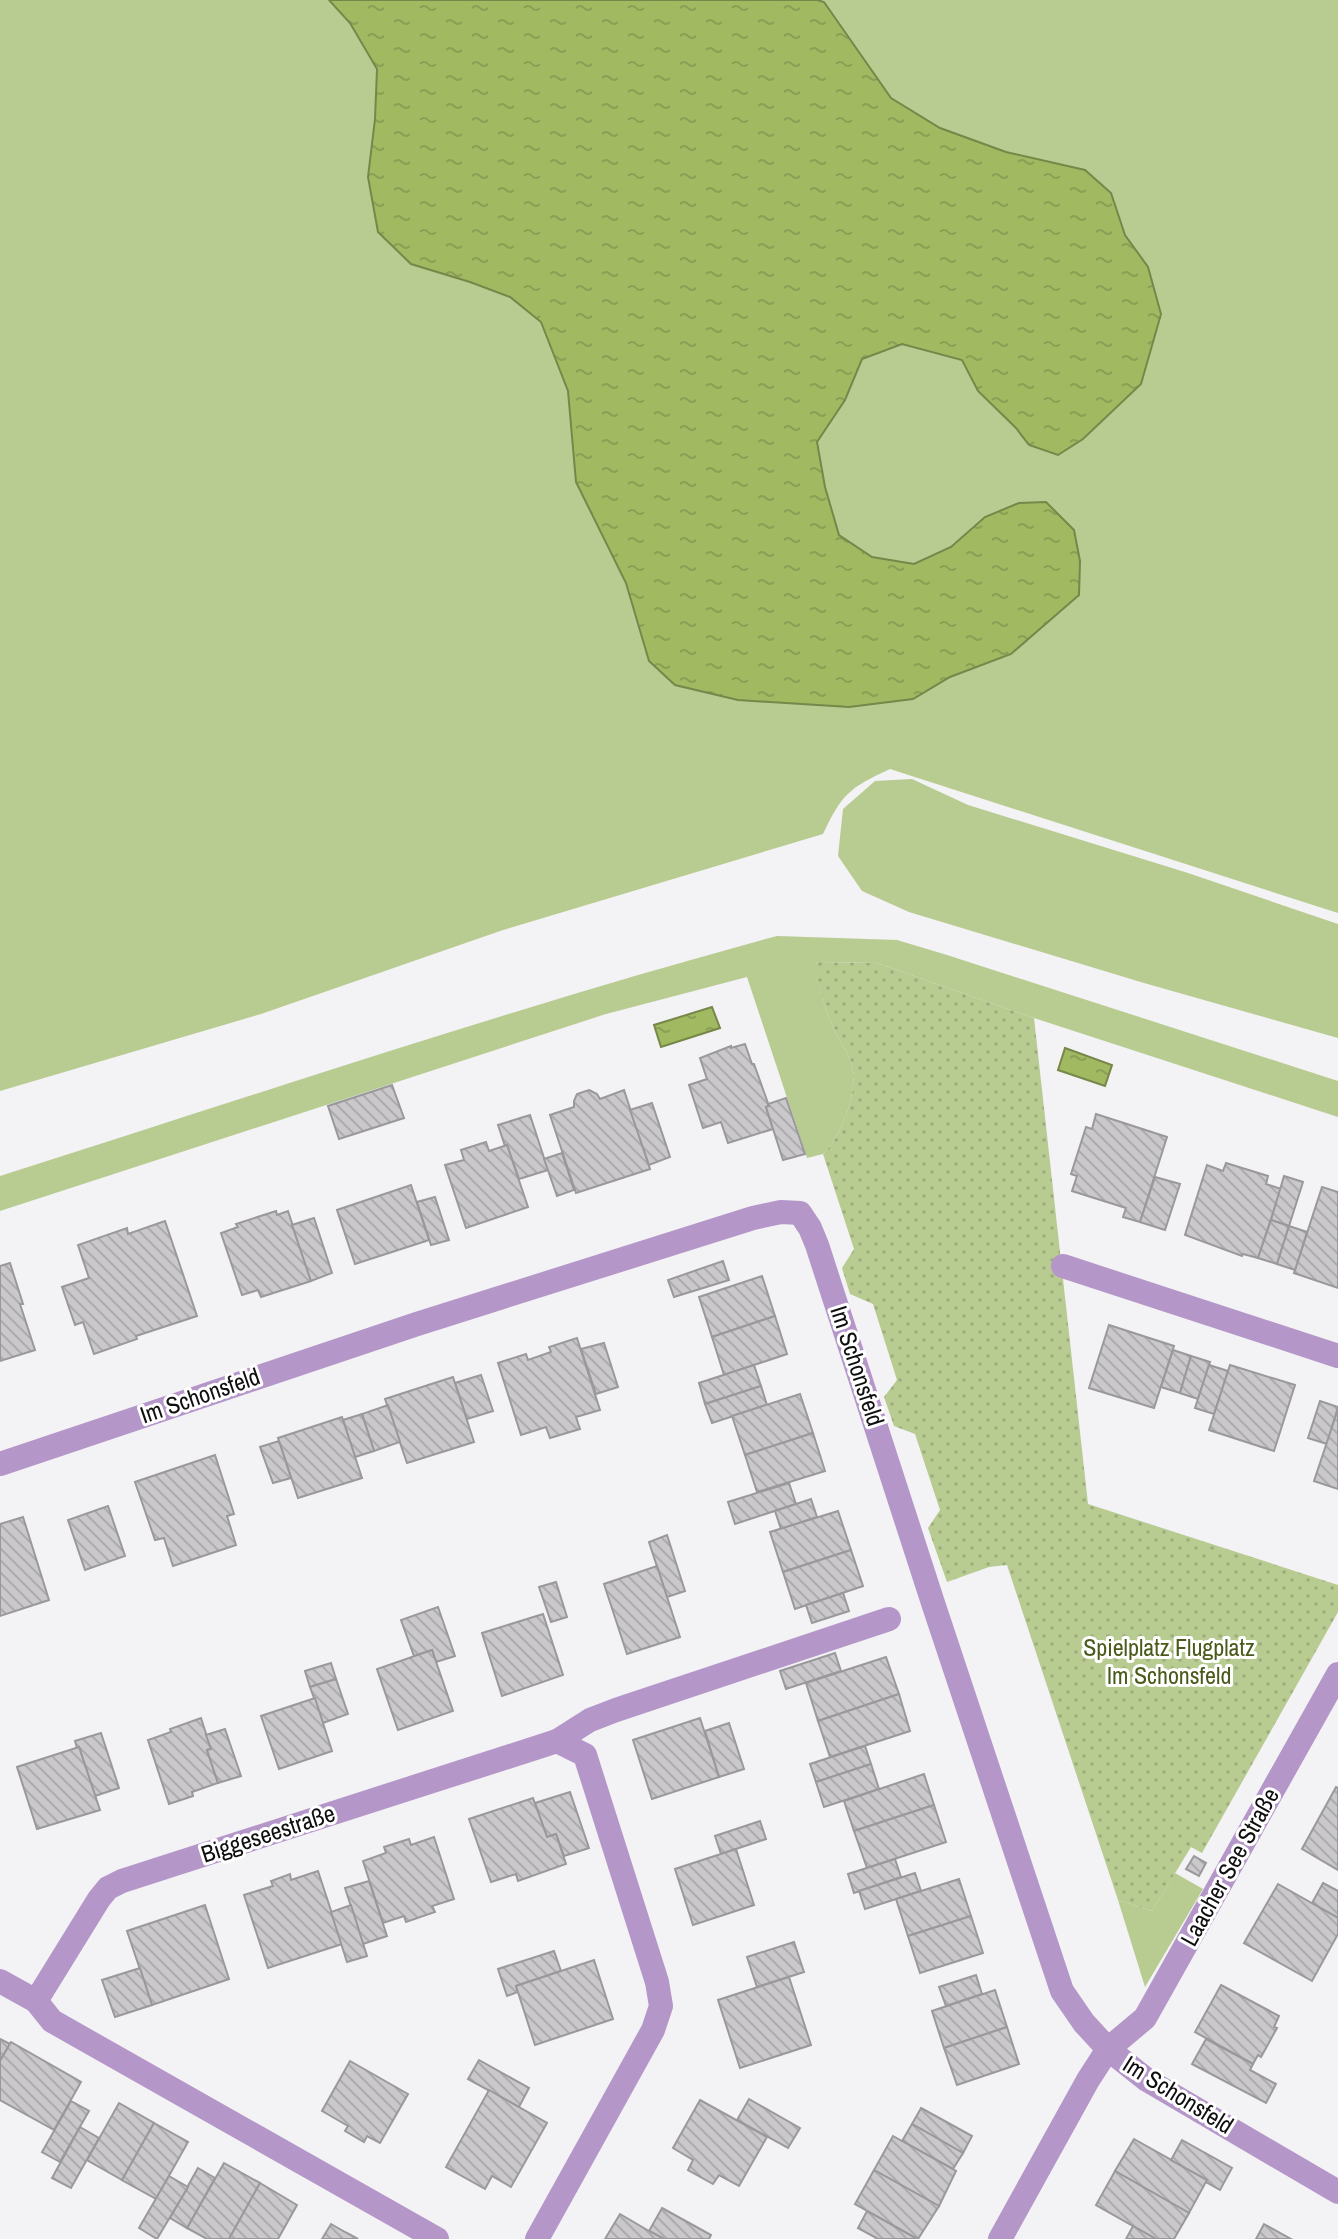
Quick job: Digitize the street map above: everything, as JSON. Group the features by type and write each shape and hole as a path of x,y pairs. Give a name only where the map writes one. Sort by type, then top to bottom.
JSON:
{"street":[{"name":"Im Schonsfeld","path":"0,1464 417,1324 753,1218 781,1212 800,1213 817,1245 1062,1991 1084,2023 1108,2049 1147,2080 1338,2192"},
{"path":"1063,1266 1338,1356"},
{"name":"Biggeseestraße","path":"36,2001 99,1899 108,1888 122,1881 557,1741 590,1720 616,1710 889,1619"},
{"name":"Laacher See Straße","path":"1000,2239 1108,2049 1145,2018 1338,1674"},
{"path":"537,2239 653,2030 661,2006 657,1982 585,1755 557,1741"},
{"path":"0,1981 36,2001 52,2021 437,2239"}],"green space":[{"path":"0,0 1338,0 1338,913 890,769 848,794 823,834 503,930 261,1014 0,1091"},
{"path":"912,779 968,805 1188,873 1338,924 1338,1038 909,912 862,891 838,856 843,809 875,781"},
{"path":"777,936 897,940 1338,1081 1338,1117 1034,1018 877,963 820,962 814,963 822,997 853,1073 848,1111 837,1135 823,1154 807,1158 747,977 606,1014 0,1211 0,1176 484,1022"},
{"name":"Spielplatz Flugplatz Im Schonsfeld","path":"813,963 877,963 1034,1018 1088,1504 1338,1585 1338,1612 1202,1853 1191,1847 1152,1911 1118,1900 1007,1565 989,1567 947,1582 928,1528 940,1510 915,1434 894,1426 884,1397 897,1380 873,1304 850,1294 842,1268 854,1249 823,1154 837,1135 848,1111 853,1073 822,997"},
{"path":"1175,1873 1203,1889 1145,1987 1118,1900 1152,1911"}],"water":[{"path":"329,0 817,0 824,2 891,98 940,128 1006,152 1085,170 1111,193 1125,235 1148,267 1161,314 1141,384 1083,439 1058,455 1029,445 978,391 962,360 902,344 862,359 845,400 817,442 825,487 839,535 872,557 914,564 951,547 985,517 1019,503 1046,502 1074,530 1080,561 1079,595 1011,654 950,677 913,699 849,707 738,700 675,685 649,661 626,583 576,482 568,391 541,322 510,297 411,264 378,232 368,177 377,69 350,23"},
{"path":"712,1007 720,1028 661,1047 654,1025"},
{"path":"1065,1048 1112,1065 1105,1086 1058,1070"}],"building":[{"path":"745,1044 769,1106 766,1107 773,1129 728,1143 721,1122 703,1128 689,1085 707,1079 700,1058"},
{"path":"392,1085 404,1118 339,1139 328,1106"},
{"path":"589,1090 600,1099 624,1090 650,1169 576,1193 550,1115 574,1107 577,1094"},
{"path":"786,1098 805,1154 783,1160 766,1107"},
{"path":"652,1103 670,1157 649,1165 630,1110"},
{"path":"1096,1114 1167,1137 1140,1222 1123,1217 1126,1208 1072,1191 1077,1176 1071,1174 1086,1127 1092,1129"},
{"path":"530,1115 548,1170 519,1179 498,1125"},
{"path":"486,1142 489,1151 507,1145 528,1207 466,1228 445,1165 464,1160 461,1150"},
{"path":"562,1153 574,1190 557,1196 544,1159"},
{"path":"1226,1163 1268,1176 1266,1184 1281,1189 1258,1258 1242,1256 1185,1235 1207,1165 1223,1171"},
{"path":"1284,1176 1303,1182 1289,1226 1271,1220"},
{"path":"1155,1177 1180,1184 1165,1230 1140,1222"},
{"path":"411,1185 429,1240 355,1264 337,1210"},
{"path":"1322,1187 1338,1192 1338,1288 1294,1273"},
{"path":"435,1197 449,1240 431,1245 417,1202"},
{"path":"276,1211 277,1215 288,1211 311,1281 261,1297 258,1290 242,1295 221,1233 238,1227 236,1224"},
{"path":"314,1218 332,1273 311,1281 292,1225"},
{"path":"1271,1220 1289,1226 1277,1264 1258,1258"},
{"path":"165,1221 197,1316 94,1354 83,1322 75,1325 62,1287 89,1278 78,1245 127,1228 128,1234"},
{"path":"1289,1226 1307,1232 1295,1270 1277,1264"},
{"path":"723,1261 729,1280 674,1297 668,1280"},
{"path":"10,1263 35,1350 0,1361 0,1266"},
{"path":"762,1276 775,1316 712,1337 699,1297"},
{"path":"775,1316 787,1354 724,1375 712,1337"},
{"path":"1109,1325 1174,1346 1154,1408 1089,1388"},
{"path":"577,1338 600,1410 576,1417 580,1429 550,1438 546,1427 521,1435 498,1363 526,1354 528,1360 551,1352 549,1347"},
{"path":"604,1343 618,1387 596,1394 581,1349"},
{"path":"1173,1350 1191,1356 1180,1393 1161,1387"},
{"path":"1191,1356 1210,1362 1198,1399 1180,1393"},
{"path":"754,1365 761,1386 705,1404 699,1383"},
{"path":"1209,1365 1228,1371 1214,1414 1195,1408"},
{"path":"1230,1365 1295,1385 1274,1451 1209,1430"},
{"path":"481,1375 493,1411 467,1419 455,1383"},
{"path":"453,1377 474,1442 407,1463 385,1399"},
{"path":"761,1386 767,1405 712,1423 705,1404"},
{"path":"800,1394 813,1433 745,1455 732,1416"},
{"path":"1320,1401 1338,1407 1327,1444 1308,1438"},
{"path":"388,1405 400,1442 374,1451 362,1414"},
{"path":"1338,1409 1338,1489 1314,1481"},
{"path":"362,1414 374,1451 355,1457 343,1420"},
{"path":"342,1417 362,1478 298,1498 278,1438"},
{"path":"813,1433 825,1471 757,1492 745,1455"},
{"path":"279,1441 291,1478 273,1483 260,1447"},
{"path":"215,1455 234,1514 227,1516 236,1545 173,1566 164,1538 155,1540 135,1482"},
{"path":"789,1483 796,1504 735,1524 728,1502"},
{"path":"811,1499 817,1517 781,1529 775,1511"},
{"path":"108,1506 125,1556 85,1570 68,1520"},
{"path":"838,1511 851,1550 783,1572 770,1532"},
{"path":"23,1517 49,1600 0,1616 0,1524"},
{"path":"667,1535 685,1591 667,1597 649,1542"},
{"path":"851,1550 863,1586 795,1609 783,1572"},
{"path":"657,1566 680,1637 627,1654 604,1584"},
{"path":"556,1582 567,1617 551,1622 539,1587"},
{"path":"843,1593 849,1611 812,1623 806,1605"},
{"path":"438,1607 455,1656 436,1662 432,1650 414,1656 401,1620"},
{"path":"543,1614 563,1675 502,1696 482,1633"},
{"path":"432,1650 453,1711 398,1730 377,1669"},
{"path":"835,1653 841,1671 786,1689 780,1671"},
{"path":"886,1657 899,1694 818,1721 806,1683"},
{"path":"331,1663 336,1679 310,1687 305,1671"},
{"path":"336,1679 348,1714 323,1723 310,1687"},
{"path":"899,1694 910,1731 830,1757 818,1721"},
{"path":"315,1698 332,1751 279,1769 261,1716"},
{"path":"201,1718 218,1783 169,1804 148,1740"},
{"path":"700,1718 719,1777 652,1799 633,1740"},
{"path":"729,1723 744,1769 719,1777 705,1731"},
{"path":"225,1729 241,1776 218,1783 207,1750 211,1749 206,1735"},
{"path":"101,1733 119,1788 95,1796 75,1741"},
{"path":"865,1746 871,1764 816,1782 810,1764"},
{"path":"79,1747 100,1810 37,1829 17,1767"},
{"path":"871,1764 879,1789 824,1807 816,1782"},
{"path":"924,1774 934,1805 854,1831 844,1801"},
{"path":"1338,1788 1338,1870 1302,1849"},
{"path":"570,1792 589,1848 564,1856 556,1834 547,1837 535,1803"},
{"path":"533,1798 547,1837 556,1834 566,1864 518,1881 516,1874 491,1882 469,1819"},
{"path":"934,1805 946,1842 867,1868 854,1831"},
{"path":"760,1821 766,1839 721,1854 715,1836"},
{"path":"434,1837 454,1899 432,1906 435,1912 406,1922 404,1916 383,1923 363,1861 386,1853 384,1847 409,1839 411,1845"},
{"path":"736,1849 754,1905 693,1925 675,1869"},
{"path":"1194,1856 1206,1863 1199,1876 1186,1869"},
{"path":"895,1859 901,1877 854,1893 848,1874"},
{"path":"318,1871 342,1944 268,1968 244,1895 273,1886 271,1881 290,1874 291,1880"},
{"path":"915,1873 921,1891 865,1909 859,1891"},
{"path":"959,1879 971,1916 908,1936 896,1899"},
{"path":"369,1881 387,1936 363,1944 345,1888"},
{"path":"1323,1883 1338,1891 1338,1918 1312,1903"},
{"path":"1278,1884 1338,1918 1338,1934 1312,1981 1244,1943"},
{"path":"205,1905 229,1979 152,2005 127,1931"},
{"path":"351,1905 367,1956 347,1962 331,1912"},
{"path":"971,1916 983,1953 920,1973 908,1936"},
{"path":"794,1942 804,1972 757,1987 747,1957"},
{"path":"554,1951 561,1971 516,1986 518,1992 507,1996 498,1969"},
{"path":"594,1960 613,2019 535,2045 516,1986"},
{"path":"140,1968 152,2005 115,2017 102,1980"},
{"path":"976,1975 982,1994 946,2006 939,1987"},
{"path":"789,1977 811,2045 740,2068 718,2000"},
{"path":"1221,1985 1279,2016 1274,2027 1277,2028 1261,2057 1258,2055 1253,2064 1195,2032"},
{"path":"995,1990 1007,2027 944,2048 932,2011"},
{"path":"1007,2027 1019,2064 957,2085 944,2048"},
{"path":"0,2039 10,2044 0,2061"},
{"path":"1206,2039 1253,2064 1250,2070 1276,2084 1266,2103 1192,2064"},
{"path":"11,2042 81,2082 54,2130 0,2100 0,2061"},
{"path":"479,2060 529,2088 519,2107 468,2079"},
{"path":"350,2061 408,2094 380,2143 367,2136 364,2142 345,2131 348,2126 322,2111"},
{"path":"489,2090 547,2123 511,2187 492,2176 485,2189 446,2167"},
{"path":"749,2099 800,2128 788,2148 737,2120"},
{"path":"700,2100 767,2137 739,2186 719,2175 713,2184 688,2170 693,2160 673,2148"},
{"path":"71,2101 89,2111 60,2162 42,2152"},
{"path":"119,2103 154,2123 122,2180 87,2160"},
{"path":"921,2108 972,2136 963,2153 912,2124"},
{"path":"154,2123 188,2142 156,2199 122,2180"},
{"path":"912,2124 963,2153 953,2169 902,2141"},
{"path":"80,2127 99,2138 71,2188 52,2178"},
{"path":"893,2136 956,2171 939,2206 874,2170"},
{"path":"1134,2139 1207,2180 1189,2213 1115,2171"},
{"path":"1182,2140 1232,2168 1220,2190 1171,2160"},
{"path":"224,2163 260,2183 229,2239 207,2239 187,2228"},
{"path":"198,2168 215,2178 187,2228 170,2218"},
{"path":"874,2170 939,2206 918,2239 855,2204"},
{"path":"1115,2171 1189,2213 1174,2239 1156,2239 1096,2205"},
{"path":"169,2176 188,2187 157,2239 139,2228"},
{"path":"260,2183 297,2205 278,2239 229,2239"},
{"path":"662,2208 711,2235 709,2239 664,2239 649,2231"},
{"path":"867,2211 917,2239 878,2239 858,2228"},
{"path":"620,2214 649,2231 664,2239 605,2239"},
{"path":"331,2224 345,2232 358,2239 322,2239"},
{"path":"1264,2224 1291,2239 1256,2239"},
{"path":"1133,2226 1156,2239 1126,2239"}]}
